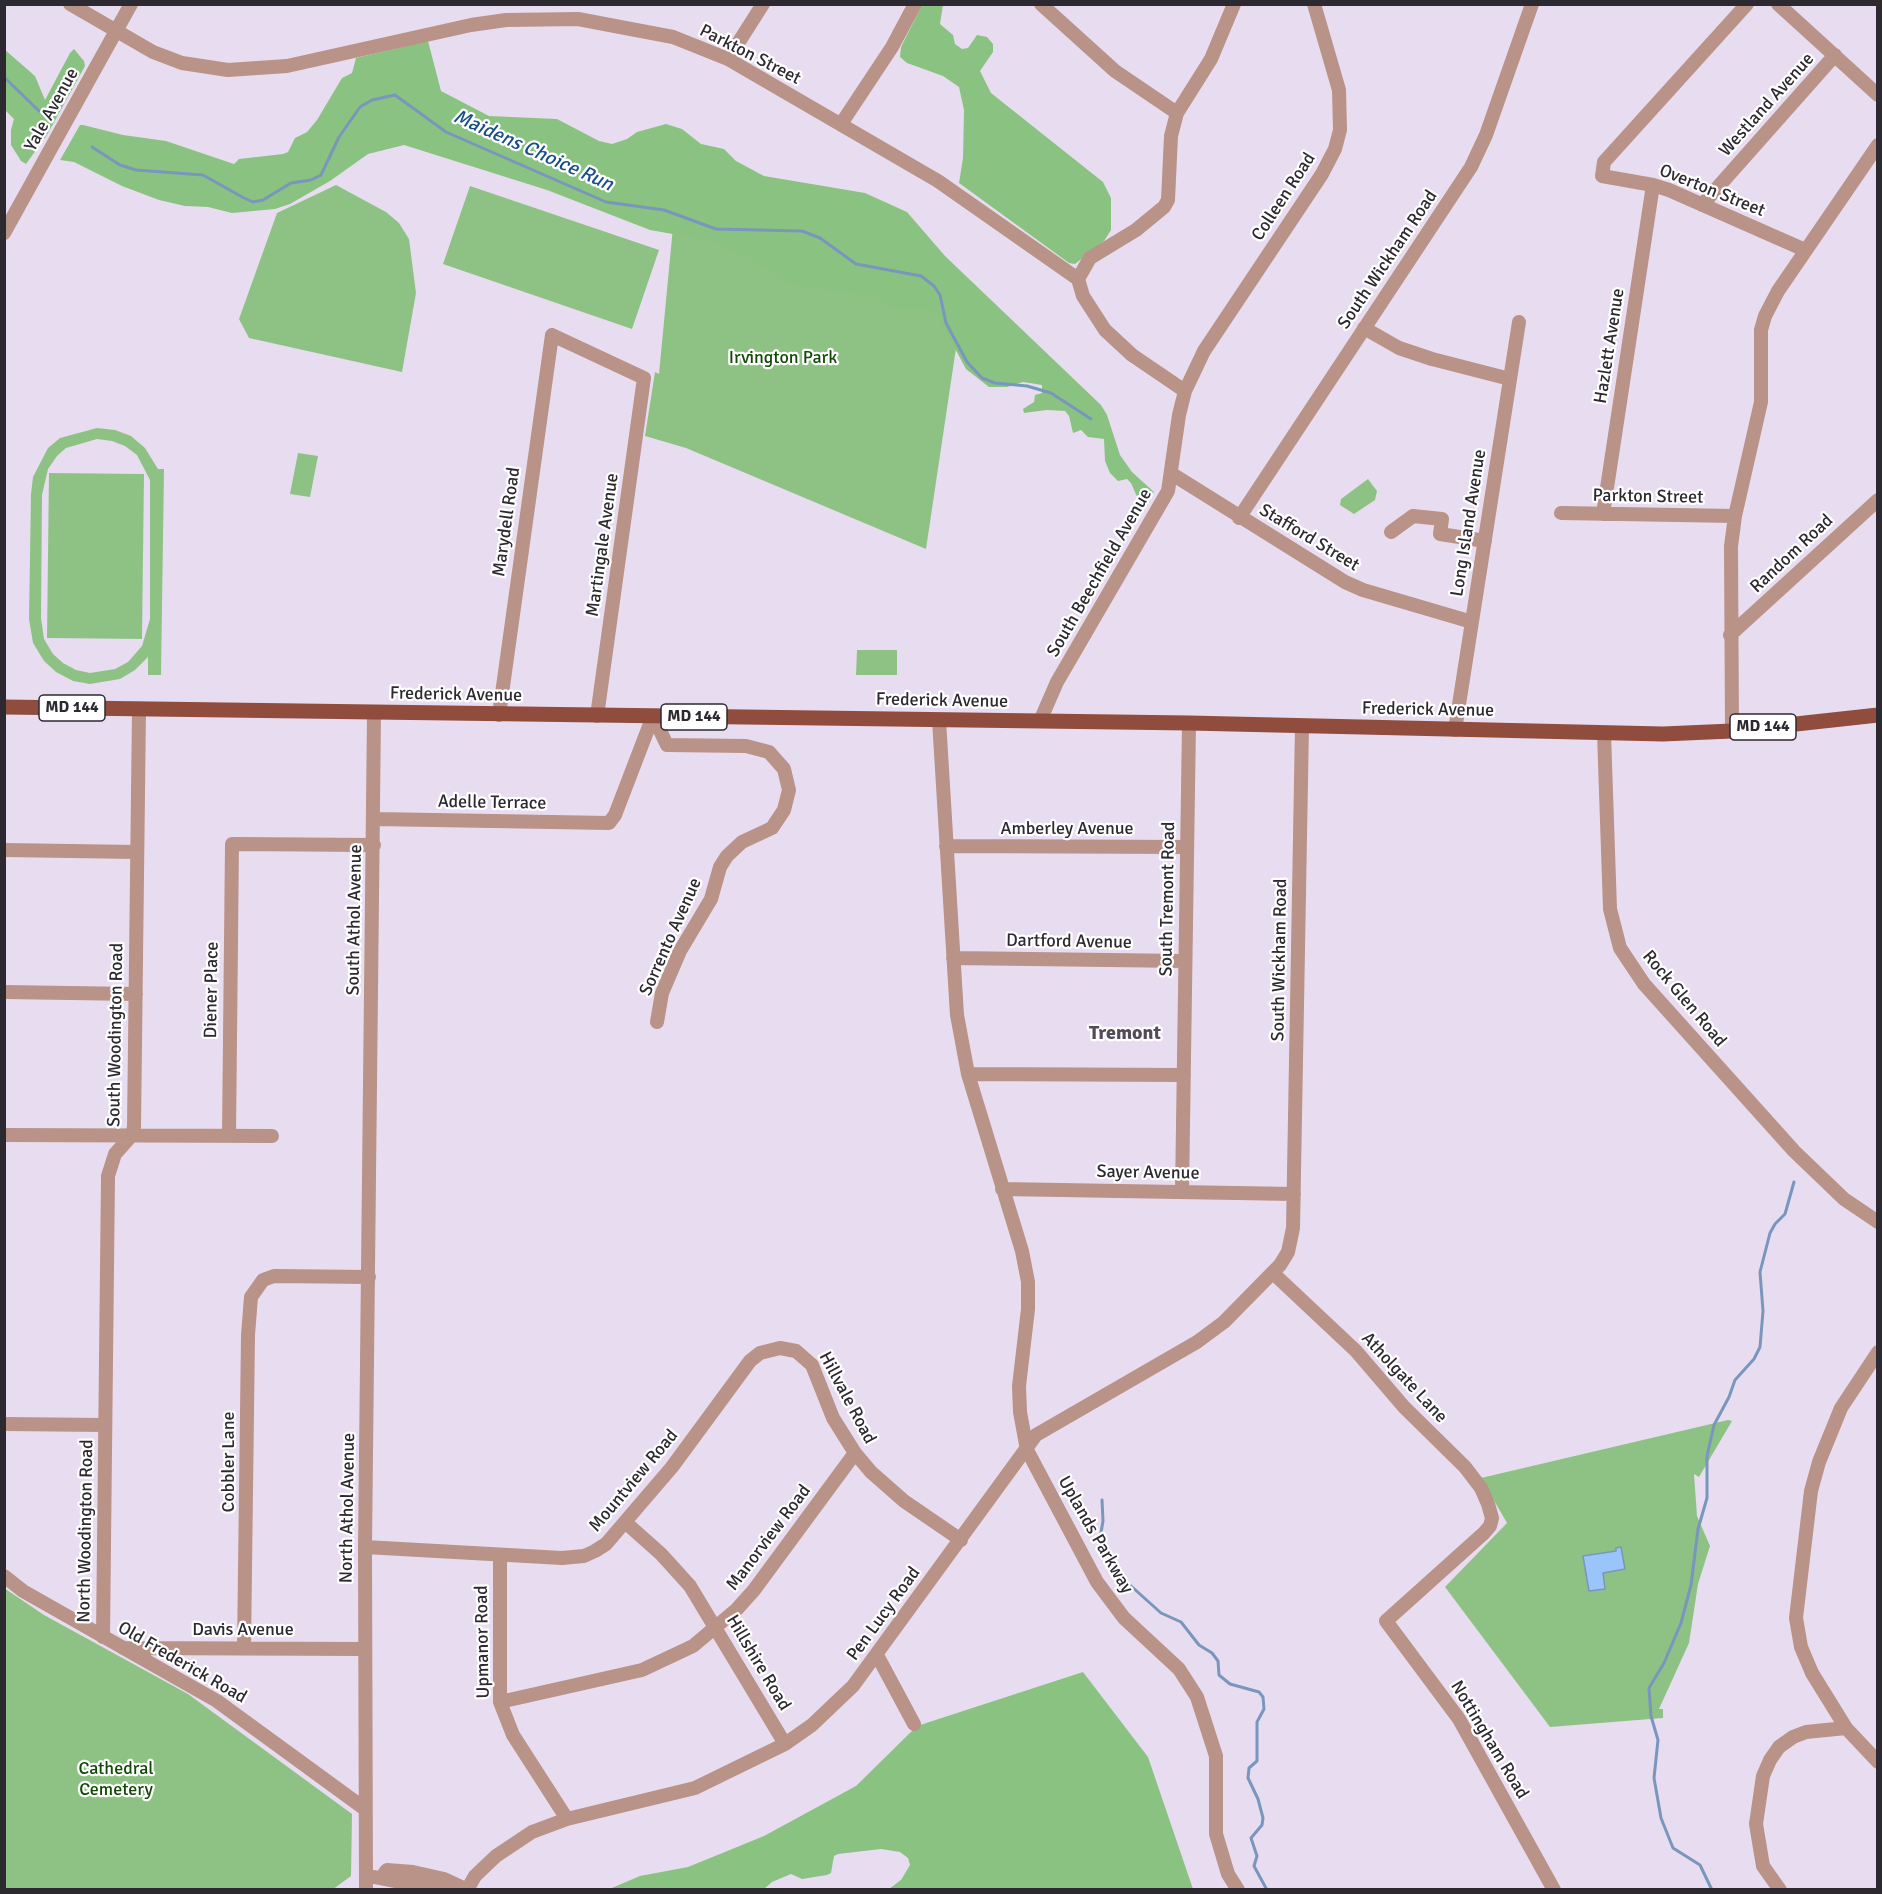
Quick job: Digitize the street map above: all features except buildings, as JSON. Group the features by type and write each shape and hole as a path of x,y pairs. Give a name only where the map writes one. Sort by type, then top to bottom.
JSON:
{"main road":[{"name":"Frederick Avenue","path":"4,707 1189,723 1604,733 1732,730 1878,715"}],"street":[{"name":"Parkton Street","path":"70,4 116,33 153,52 182,63 206,68 249,70 286,66 471,25 506,20 578,19 673,37 728,59 972,202 1078,279"},
{"name":"Yale Avenue","path":"7,222 132,4"},
{"path":"728,59 763,4"},
{"path":"841,124 892,47 915,4"},
{"path":"1041,4 1115,71 1177,113"},
{"path":"1185,392 1132,356 1105,330 1083,296 1078,279 1089,258 1136,230 1164,207 1168,200 1170,136 1177,113 1211,59 1234,4"},
{"name":"Colleen Road","path":"1185,392 1204,351 1322,174 1335,149 1341,121 1339,90 1314,4"},
{"name":"South Wickham Road","path":"1239,518 1479,152 1532,4"},
{"name":"Overton Street","path":"1747,4 1604,162 1602,176 1653,185 1805,250"},
{"path":"1778,4 1878,94"},
{"name":"Westland Avenue","path":"1702,205 1835,55"},
{"path":"1732,730 1730,574 1735,516 1761,402 1760,343 1765,316 1778,291 1805,250 1878,145"},
{"name":"Hazlett Avenue","path":"1603,514 1653,185"},
{"name":"Long Island Avenue","path":"1455,730 1519,322"},
{"path":"1364,328 1410,351 1510,379"},
{"name":"Marydell Road","path":"499,715 552,335 644,378"},
{"name":"Martingale Avenue","path":"597,716 644,378"},
{"name":"South Beechfield Avenue","path":"1040,722 1057,682 1161,506 1172,474 1177,425 1185,392"},
{"name":"Stafford Street","path":"1172,474 1239,518 1345,582 1363,590 1472,622"},
{"name":"Random Road","path":"1730,635 1878,500"},
{"name":"Parkton Street","path":"1561,513 1735,516"},
{"path":"1392,532 1413,516 1442,519 1440,534 1485,541"},
{"name":"South Woodington Road","path":"105,1425 108,1176 115,1154 132,1135 134,1127 139,709"},
{"name":"South Athol Avenue","path":"370,1126 375,819 374,713"},
{"name":"Adelle Terrace","path":"375,819 609,823 615,815 653,716"},
{"name":"Sorrento Avenue","path":"653,716 667,745 746,746 769,752 784,769 789,790 784,810 772,828 734,849 720,867 711,898 680,951 662,993 657,1022"},
{"path":"939,720 957,1015 968,1074 1184,1075"},
{"name":"South Tremont Road","path":"1182,1192 1189,723"},
{"name":"South Wickham Road","path":"1274,1274 1291,1242 1294,1194 1302,726"},
{"name":"Rock Glen Road","path":"1604,733 1610,909 1620,948 1644,984 1794,1151 1844,1199 1878,1222"},
{"name":"Diener Place","path":"229,1135 232,844 374,845"},
{"name":"Amberley Avenue","path":"946,846 1187,847"},
{"path":"4,850 137,852"},
{"name":"Dartford Avenue","path":"953,958 1185,961"},
{"path":"4,992 136,994"},
{"name":"Uplands Parkway","path":"968,1074 1022,1251 1028,1282 1028,1308 1019,1386 1021,1419 1027,1450 1083,1557 1108,1599 1179,1669 1197,1697 1216,1756 1216,1834 1228,1874 1238,1890"},
{"name":"North Athol Avenue","path":"366,1883 364,1649 370,1126"},
{"path":"4,1135 272,1136"},
{"name":"Sayer Avenue","path":"1002,1189 1294,1194"},
{"name":"Pen Lucy Road","path":"468,1890 475,1876 506,1847 532,1832 567,1819 685,1792 785,1744 834,1707 877,1655 1041,1431 1197,1342 1224,1322 1274,1274"},
{"name":"Atholgate Lane","path":"1274,1274 1356,1351 1404,1407 1465,1467 1481,1488 1492,1518"},
{"name":"Cobbler Lane","path":"244,1648 248,1307 251,1297 263,1280 284,1275 369,1277"},
{"name":"Hillvale Road","path":"750,1361 770,1349 789,1348 804,1355 816,1373 833,1418 855,1453 886,1487 961,1540"},
{"path":"1878,1352 1841,1408 1819,1462 1811,1491 1797,1600 1798,1634 1805,1661 1846,1728 1878,1762"},
{"name":"Mountview Road","path":"365,1547 500,1555 584,1556 606,1544 625,1522 678,1459 750,1361"},
{"path":"4,1424 105,1425"},
{"name":"North Woodington Road","path":"103,1637 105,1425"},
{"name":"Manorview Road","path":"500,1702 642,1670 684,1651 716,1628 754,1590 855,1453"},
{"name":"Nottingham Road","path":"1492,1518 1490,1526 1484,1533 1386,1621 1459,1719 1554,1890"},
{"name":"Hillshire Road","path":"625,1522 678,1572 716,1628 785,1744"},
{"name":"Upmanor Road","path":"500,1555 500,1702 513,1735 567,1819"},
{"name":"Old Frederick Road","path":"4,1576 23,1591 217,1701 365,1809"},
{"name":"Davis Avenue","path":"121,1648 364,1649"},
{"path":"877,1655 914,1724"},
{"path":"1780,1890 1763,1866 1756,1824 1763,1776 1779,1747 1793,1737 1806,1732 1846,1728"},
{"path":"381,1878 387,1870 413,1872 444,1879 468,1890"},
{"path":"366,1883 381,1878 441,1890"}],"green space":[{"path":"922,5 943,5 940,24 953,35 955,44 962,49 968,48 977,35 987,37 993,44 993,52 980,71 991,93 1103,182 1111,198 1111,230 1104,241 1075,264 1069,263 959,183 963,158 964,110 959,87 943,76 907,63 900,57 901,47"},
{"path":"428,41 441,91 489,116 557,119 599,141 612,144 627,139 637,132 666,124 682,129 701,144 724,149 736,161 764,176 865,193 907,212 945,256 1101,405 1107,415 1120,455 1132,472 1154,492 1145,506 1138,499 1127,479 1118,481 1110,473 1105,461 1104,439 1088,437 1081,430 1073,433 1069,416 1065,411 1047,410 1024,413 1023,409 1034,402 1035,395 1042,393 1042,385 1023,382 1007,387 989,387 966,369 938,317 925,309 893,310 877,297 791,285 755,261 707,240 650,230 547,190 404,145 368,154 330,181 290,204 275,209 232,213 159,200 122,186 74,162 60,160 80,125 123,135 166,141 234,164 239,159 283,154 288,152 295,138 307,132 317,120 342,78 352,73 356,58"},
{"path":"4,49 35,76 45,100 74,49 84,61 85,66 47,135 26,164 21,161 11,145 14,119 5,110"},
{"path":"336,185 386,212 399,223 409,239 416,293 402,372 249,338 239,319 277,213"},
{"path":"470,186 659,250 632,329 443,264"},
{"name":"Irvington Park","path":"673,227 818,240 959,328 926,549 686,448 645,436 655,372 659,374"},
{"path":"97,428 115,430 131,436 145,448 158,469 164,469 161,675 148,675 148,657 135,670 120,679 90,684 73,681 56,672 44,661 33,643 29,619 33,477 48,448 60,438","holes":["97,439 125,446 137,455 150,480 150,619 142,646 128,662 115,669 90,673 76,670 63,663 53,654 44,639 41,618 42,495 48,469 66,448"]},
{"path":"298,453 318,456 310,497 290,494"},
{"path":"49,473 144,474 142,639 47,638"},
{"path":"1368,479 1377,491 1375,500 1354,514 1340,505 1341,499"},
{"path":"857,650 897,650 897,675 856,675"},
{"path":"1728,1420 1732,1421 1699,1477 1694,1474 1697,1516 1710,1546 1698,1584 1689,1643 1659,1709 1663,1709 1663,1718 1550,1727 1445,1587 1507,1523 1481,1478"},
{"name":"Cathedral Cemetery","path":"4,1588 44,1615 188,1694 352,1814 351,1876 332,1890 5,1889"},
{"path":"1083,1672 1148,1757 1193,1889 889,1889 901,1880 910,1865 908,1858 900,1852 881,1849 838,1854 834,1856 831,1873 827,1875 802,1879 791,1874 772,1882 764,1889 607,1890 640,1876 688,1867 764,1836 856,1786 917,1726"}],"water":[{"path":"1621,1547 1625,1569 1603,1573 1605,1589 1589,1591 1583,1556 1616,1551 1616,1548"}],"waterway":[{"name":"Maidens Choice Run","path":"4,77 39,111"},
{"name":"Maidens Choice Run","path":"92,147 120,165 136,170 203,175 253,202 263,200 291,183 311,180 321,175 339,137 360,107 372,100 395,95 446,132 606,202 664,210 716,229 802,231 820,238 856,264 921,276 934,286 940,295 946,323 967,362 982,378 995,383 1027,386 1051,393 1091,419"},
{"path":"1712,1890 1700,1865 1673,1848 1661,1818 1654,1778 1658,1740 1651,1716 1649,1688 1664,1663 1681,1623 1691,1585 1698,1529 1707,1498 1707,1456 1714,1425 1735,1380 1754,1359 1760,1347 1763,1311 1760,1272 1770,1233 1785,1214 1794,1182"},
{"path":"1102,1500 1103,1521 1099,1544 1114,1574 1121,1577 1161,1613 1181,1622 1199,1645 1212,1653 1218,1661 1219,1675 1230,1684 1259,1692 1263,1697 1264,1709 1257,1722 1257,1761 1249,1768 1248,1778 1258,1799 1263,1818 1262,1825 1251,1838 1257,1856 1254,1866 1267,1890"}],"district":[{"name":"Tremont","path":"1125,1034"}]}
